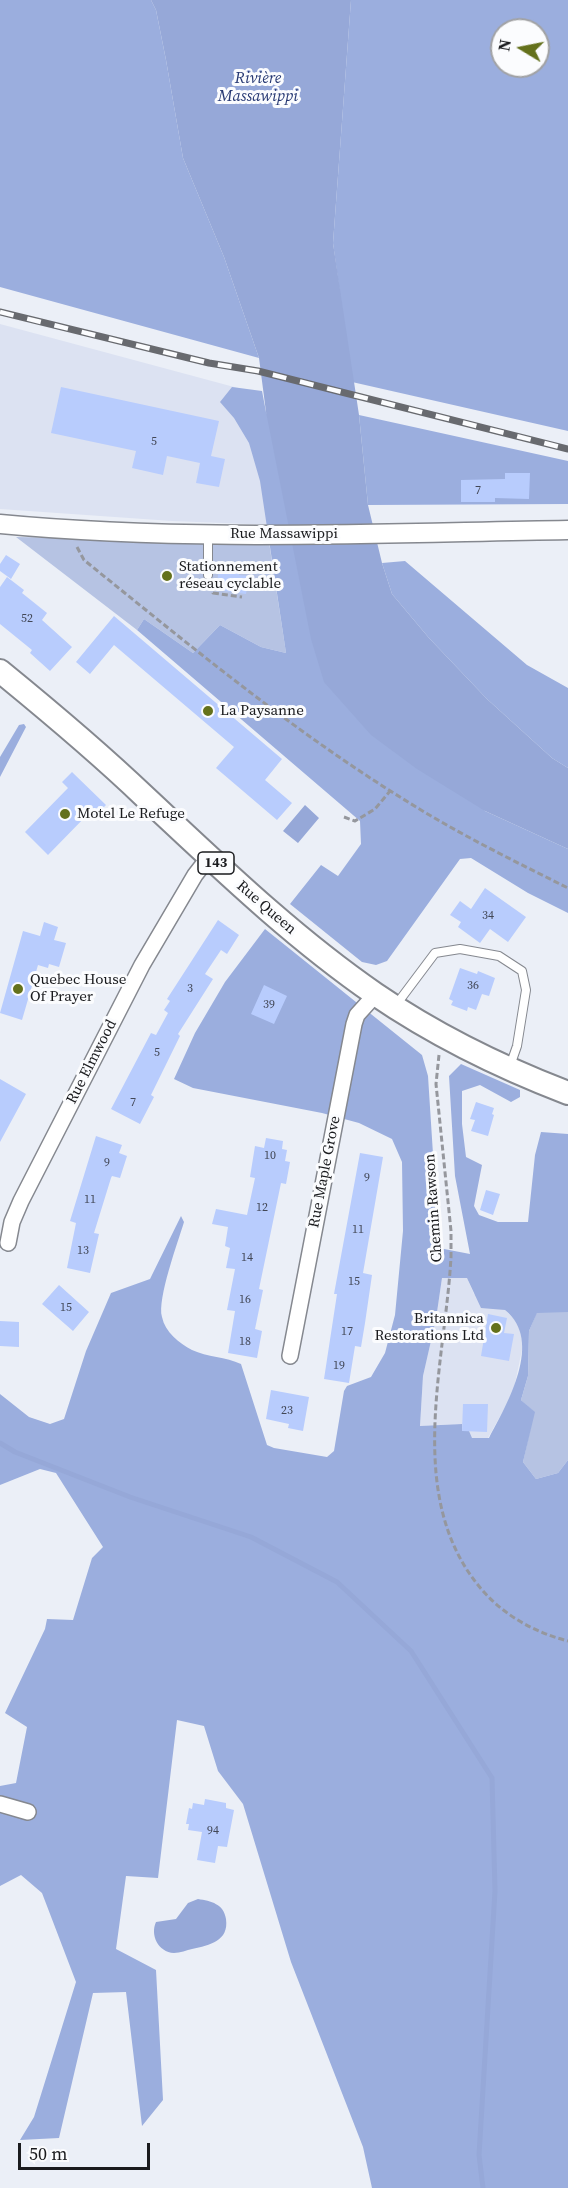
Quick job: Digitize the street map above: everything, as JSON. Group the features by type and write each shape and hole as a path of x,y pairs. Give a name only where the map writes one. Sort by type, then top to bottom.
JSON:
{"main road":[{"name":"Rue Queen","path":"0,671 80,738 209,857 307,943 376,994 446,1037 509,1069 568,1093"}],"street":[{"name":"Rue Massawippi","path":"0,524 77,530 277,535 568,530"},
{"name":"Rue Elmwood","path":"8,1243 12,1222 21,1201 142,965 195,874 209,857"},
{"name":"Rue Maple Grove","path":"290,1356 354,1024 357,1015 376,994"},
{"path":"0,1804 28,1812"}],"lane":[{"path":"208,534 212,577"},
{"path":"395,1006 435,953 460,949 499,956 522,972 526,990 517,1046 509,1069"}],"path":[{"path":"84,560 295,725 390,790 462,832 568,888"},
{"path":"212,577 213,593 242,597"},
{"path":"344,817 355,821 375,809 390,790"},
{"name":"Chemin Rawson","path":"446,1037 439,1054 436,1084 451,1257 435,1426 435,1462 439,1503 451,1538 469,1575 495,1604 523,1624 554,1638 568,1641"}],"shaded area":[{"path":"0,0 151,0 156,10 183,158 224,257 259,358 0,287"},
{"path":"351,0 568,0 568,431 352,382 333,243"},
{"path":"0,324 249,391 273,525 172,521 0,509"},
{"path":"232,387 262,391 266,412 485,811 568,849 568,913 528,893 471,858 460,859 387,961 376,965 362,962 290,904 321,865 338,876 361,844 360,821 137,630 144,619 193,653 220,625 261,647 286,653 260,481 249,443 234,418 220,402"},
{"path":"359,415 568,461 568,504 368,505"},
{"path":"16,537 269,542 286,653 261,647 220,625 193,653 144,619 137,630"},
{"path":"405,561 527,665 568,688 568,768 552,758 487,699 429,638 392,594 382,563"},
{"path":"24,724 26,727 0,777 0,757 19,725"},
{"path":"265,929 422,1055 428,1076 439,1248 470,1254 455,1176 449,1076 461,1064 520,1090 520,1097 511,1102 480,1085 462,1091 462,1124 466,1157 482,1165 474,1206 479,1215 498,1222 528,1222 535,1155 541,1132 568,1134 568,1312 537,1313 529,1331 528,1376 521,1400 535,1412 523,1462 536,1479 558,1473 568,1460 568,2188 372,2188 363,2147 291,1962 243,1804 218,1771 204,1726 177,1720 158,1878 126,1876 116,1949 156,1970 163,2100 142,2126 126,1992 93,1993 59,2138 20,2140 34,2117 76,1982 42,1893 21,1875 0,1886 0,1786 16,1783 27,1727 5,1713 45,1629 47,1619 73,1620 92,1558 103,1547 56,1473 40,1469 0,1485 0,1394 29,1417 50,1424 64,1419 86,1351 111,1293 150,1279 181,1216 184,1222 162,1297 162,1317 166,1328 182,1344 192,1350 241,1364 267,1445 327,1457 334,1451 344,1391 347,1386 371,1377 385,1353 395,1315 403,1231 402,1162 392,1139 359,1123 322,1113 193,1088 174,1079 195,1033 225,982","holes":["442,1278 467,1278 481,1308 505,1310 516,1323 521,1338 522,1355 518,1373 505,1408 489,1438 472,1438 469,1431 462,1431 462,1424 420,1426 423,1376 436,1319"]},
{"path":"442,1278 467,1278 474,1294 505,1310 519,1324 523,1345 513,1393 488,1438 472,1438 462,1431 462,1424 420,1426 423,1376 436,1319"},
{"path":"537,1312 568,1312 568,1460 558,1473 536,1479 523,1462 534,1412 521,1400 528,1376 529,1331"}],"water":[{"name":"Rivière Massawippi","path":"151,0 351,0 333,243 359,415 368,505 382,563 392,594 429,638 487,699 552,758 568,768 568,849 485,811 417,769 371,735 324,682 311,639 266,412 259,358 224,257 183,158 156,10"},
{"path":"305,805 319,818 298,843 283,831"},
{"path":"198,1899 212,1902 223,1910 226,1926 221,1937 211,1944 179,1953 164,1950 155,1937 156,1922 176,1919 188,1903"}],"building":[{"path":"61,387 219,421 211,456 225,459 219,487 196,483 200,463 167,456 163,475 132,468 136,451 51,433"},
{"path":"505,473 530,473 529,499 495,498 495,502 461,502 461,480 505,479"},
{"path":"6,555 20,564 11,579 0,571 0,564"},
{"path":"219,568 240,570 239,575 249,576 246,594 216,590"},
{"path":"7,577 24,590 22,593 47,613 42,620 72,647 50,671 30,653 32,650 0,624 0,587"},
{"name":"La Paysanne","path":"114,616 282,759 265,780 292,803 277,820 216,768 234,747 114,645 90,674 76,662"},
{"name":"Motel Le Refuge","path":"72,772 106,805 95,816 90,812 48,855 25,832 68,788 62,782"},
{"path":"485,888 526,917 508,942 490,929 480,943 458,927 461,922 450,915 460,901 471,909"},
{"path":"218,920 239,935 227,954 221,950 205,974 213,979 178,1034 180,1036 151,1095 154,1097 140,1124 111,1109 151,1033 156,1035 168,1013 164,1010 170,1001 167,999"},
{"name":"Quebec House Of Prayer","path":"44,922 58,927 54,940 66,943 59,967 49,964 48,968 38,965 22,1020 0,1013 23,931 40,936"},
{"path":"460,968 477,974 478,971 495,978 489,996 482,994 476,1010 468,1007 467,1011 451,1005 453,1001 449,999"},
{"path":"264,985 287,996 274,1024 251,1014"},
{"path":"0,1079 26,1094 0,1142"},
{"path":"476,1102 494,1108 488,1136 471,1131 475,1120 470,1119"},
{"path":"96,1136 122,1145 119,1153 127,1156 120,1178 112,1176 111,1178 94,1233 99,1234 90,1273 67,1268 76,1223 70,1221"},
{"path":"266,1138 283,1141 282,1149 287,1150 285,1161 290,1162 286,1184 281,1183 259,1289 263,1290 255,1329 262,1331 257,1358 228,1353 235,1311 227,1310 235,1269 226,1268 230,1248 225,1246 228,1227 212,1224 216,1209 247,1215 255,1178 250,1177 255,1146 264,1148"},
{"path":"360,1153 383,1157 363,1273 372,1275 365,1323 361,1347 355,1346 349,1383 324,1379 337,1294 334,1294"},
{"path":"486,1190 500,1194 493,1215 480,1210"},
{"path":"59,1285 89,1312 73,1331 42,1304"},
{"name":"Britannica Restorations Ltd","path":"488,1314 507,1318 504,1333 514,1334 509,1361 481,1356"},
{"path":"0,1321 19,1322 19,1347 0,1346"},
{"path":"271,1390 309,1397 303,1431 288,1428 289,1424 266,1419"},
{"path":"463,1404 488,1404 487,1432 462,1431"},
{"path":"205,1799 226,1803 226,1808 234,1810 227,1847 218,1846 215,1863 197,1860 202,1832 188,1830 189,1824 186,1824 189,1808 192,1809 193,1803 204,1805"}],"waterway":[{"path":"0,1443 15,1452 130,1497 251,1537 337,1582 411,1651 492,1778 495,1891 479,2155 483,2188"}],"railway":[{"path":"0,312 209,363 258,371 568,449"}],"place":[{"name":"Stationnement réseau cyclable","path":"167,576"},
{"name":"La Paysanne","path":"208,711"},
{"name":"Motel Le Refuge","path":"65,814"},
{"name":"Quebec House Of Prayer","path":"18,989"},
{"name":"Britannica Restorations Ltd","path":"496,1328"}]}
